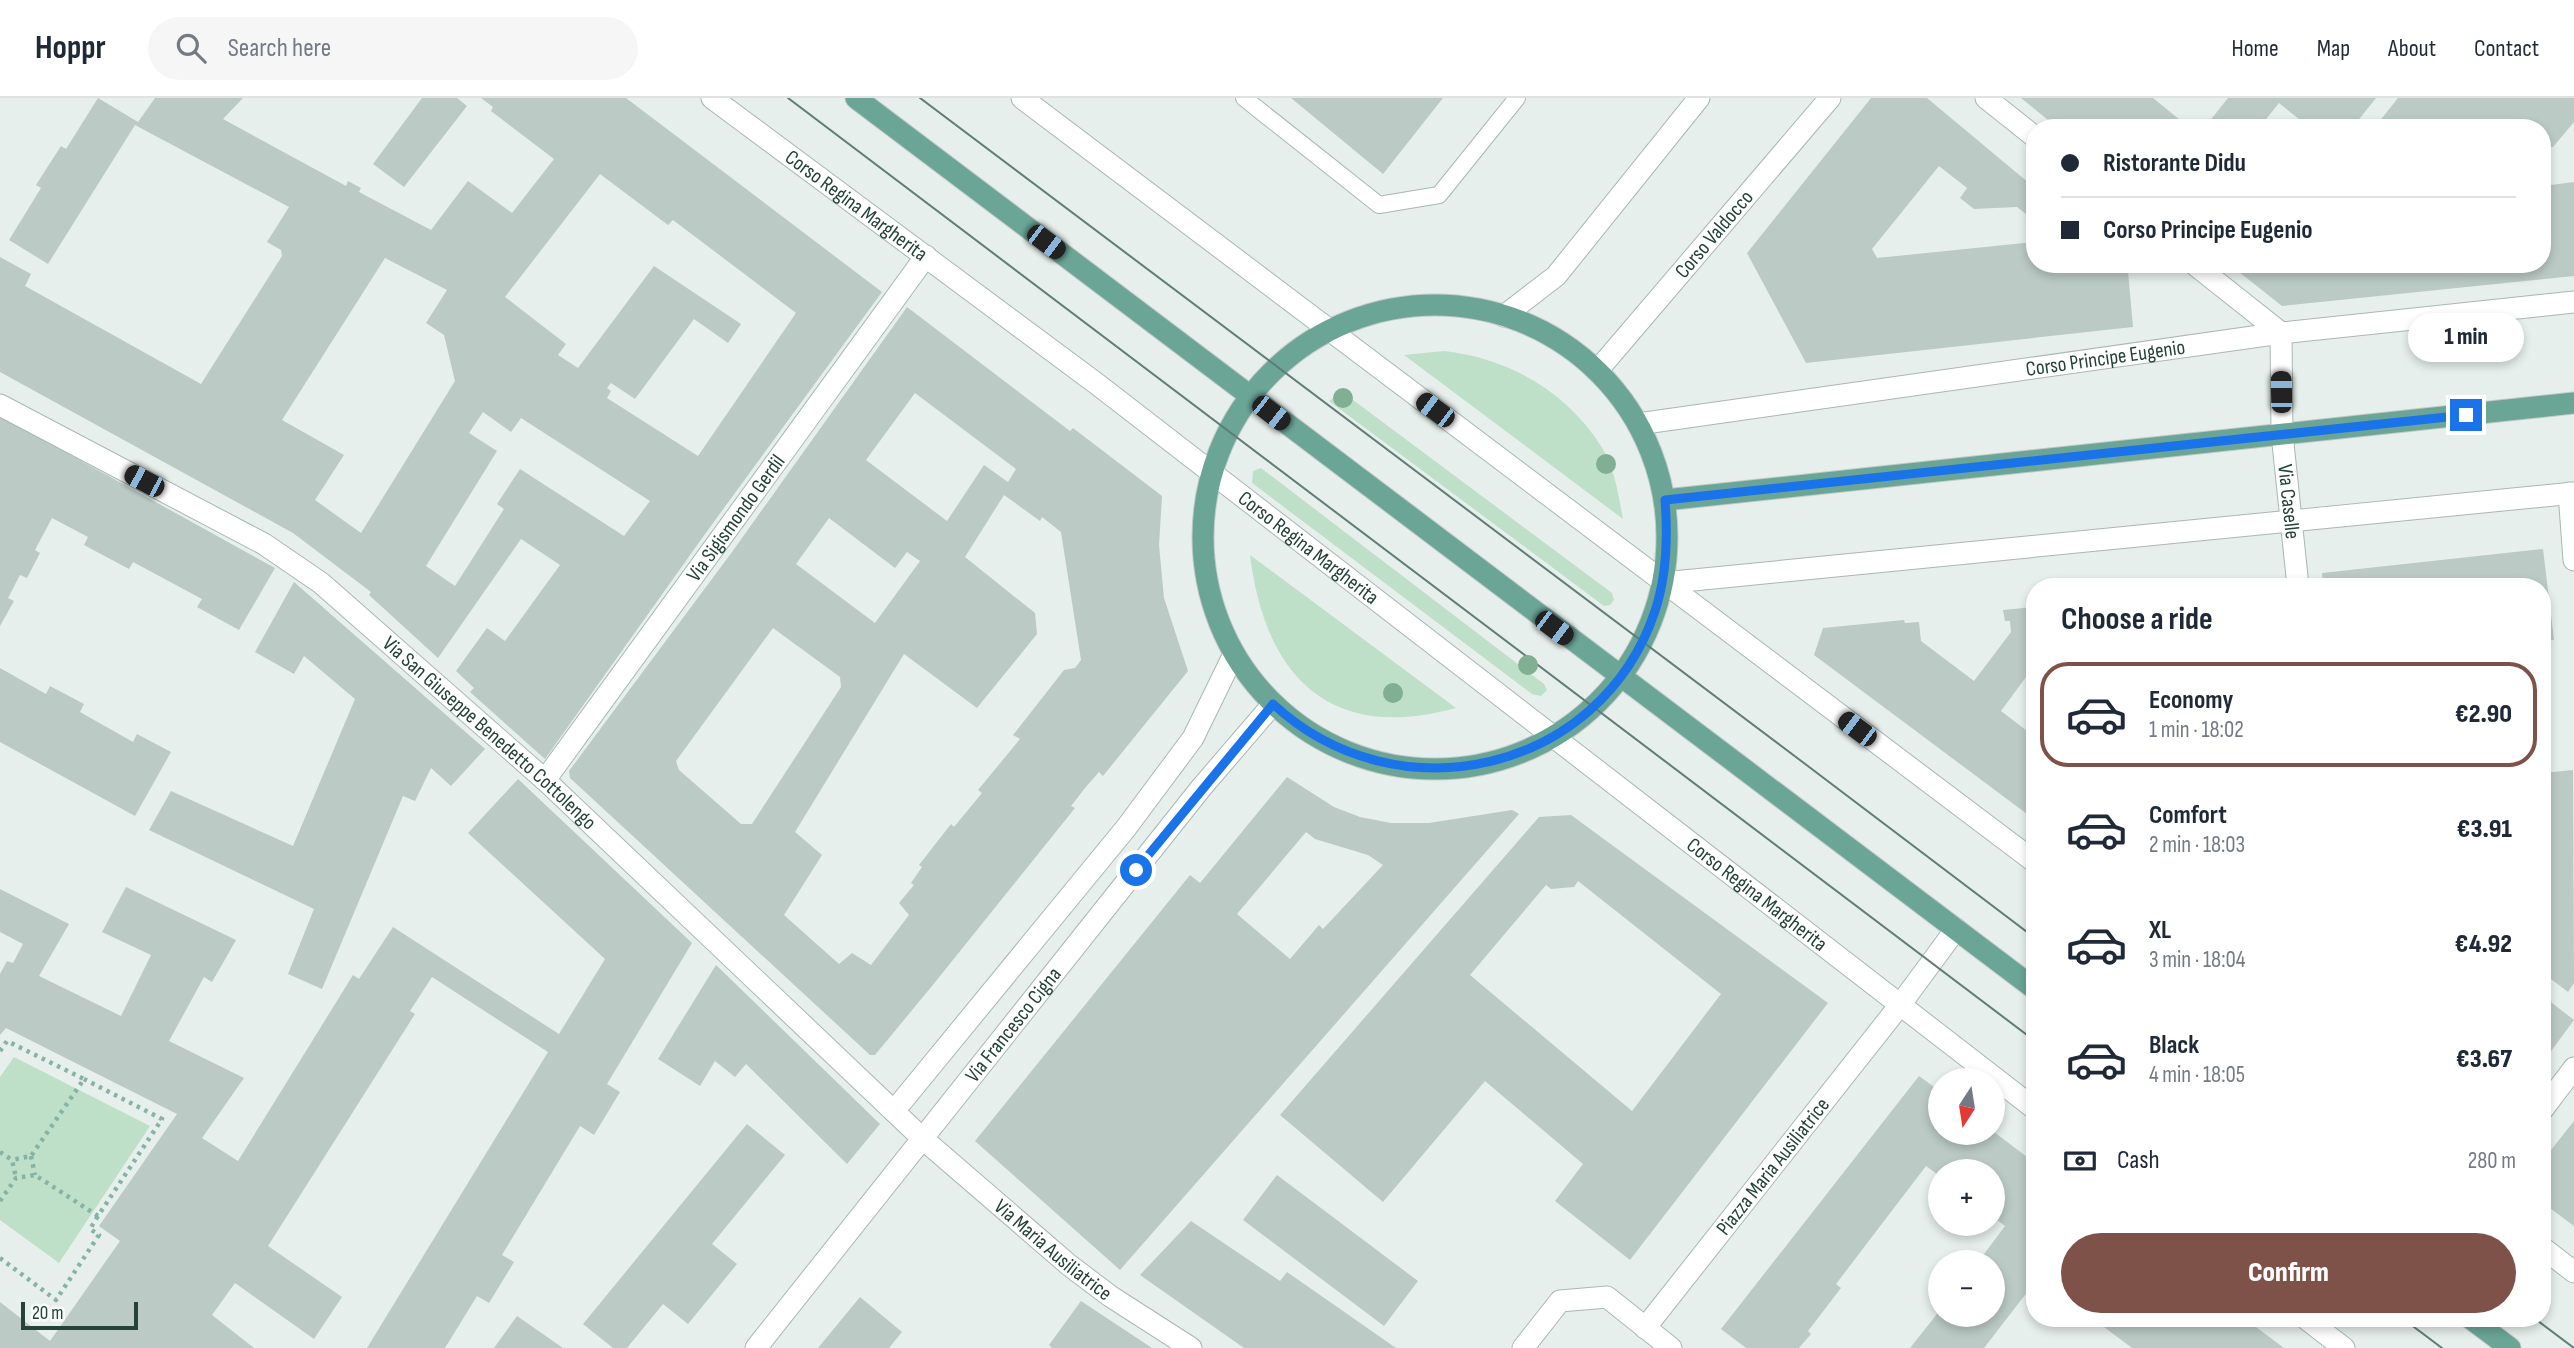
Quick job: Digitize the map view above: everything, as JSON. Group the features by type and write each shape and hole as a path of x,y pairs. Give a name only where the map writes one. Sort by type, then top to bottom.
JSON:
{"main road":[{"path":"856,98 2026,982"},
{"path":"1415,305 1475,308 1504,316 1561,342 1598,371 1638,424 1655,461 1665,500 1667,536 1662,583 1646,634 1620,677 1593,707 1553,737 1506,758 1480,764 1428,769 1353,754 1306,730 1273,704 1234,654 1216,616 1205,576 1202,524 1211,472 1228,430 1249,397 1283,361 1328,331 1355,318 1415,305"},
{"path":"1665,500 2574,403"},
{"path":"2482,1327 2510,1348"}],"street":[{"name":"Corso Regina Margherita","path":"712,98 1211,472 2026,1102"},
{"path":"1022,98 2026,855"},
{"path":"1504,316 1556,275 1699,98"},
{"name":"Corso Valdocco","path":"1598,371 1830,98"},
{"path":"1986,98 2026,130"},
{"name":"Via Sigismondo Gerdil","path":"545,780 926,256"},
{"path":"2205,273 2281,333"},
{"name":"Corso Principe Eugenio","path":"1638,424 2281,333 2574,302"},
{"name":"Via Caselle","path":"2281,333 2282,434 2297,578"},
{"name":"Via San Giuseppe Benedetto Cottolengo","path":"0,405 293,561 350,607 545,780 923,1139"},
{"path":"1662,583 2571,493 2574,559"},
{"name":"Via Francesco Cigna","path":"894,1111 1126,828 1193,738 1234,654"},
{"name":"Via Francesco Cigna","path":"756,1348 1202,788 1273,704"},
{"path":"1900,1005 1956,929"},
{"name":"Piazza Maria Ausiliatrice","path":"1645,1328 1900,1005"},
{"path":"2551,1099 2574,1068"},
{"name":"Via Maria Ausiliatrice","path":"923,1139 1069,1265 1106,1293 1191,1348"},
{"path":"2551,1254 2574,1272"},
{"path":"1523,1348 1560,1301 1606,1297 1671,1348"},
{"path":"2317,1327 2344,1348"}],"lane":[{"path":"1244,98 1379,205 1439,195 1517,98"}],"path":[{"path":"0,1051 7,1041 162,1119 90,1229 99,1234 56,1300 0,1258"},
{"path":"12,1160 31,1156 84,1079"},
{"path":"0,1152 12,1160 16,1178"},
{"path":"31,1156 35,1175"},
{"path":"0,1200 16,1178 35,1175 98,1216"}],"green space":[{"path":"1444,351 1491,361 1513,370 1533,380 1571,409 1587,426 1606,454 1623,519 1404,355"},
{"path":"1345,394 1612,593 1614,600 1610,605 1604,606 1329,401 1337,395"},
{"path":"1261,468 1544,684 1547,690 1541,696 1532,694 1252,483 1253,471"},
{"path":"1250,555 1456,708 1412,716 1373,716 1339,707 1311,690 1289,666 1271,635 1258,598"},
{"path":"14,1057 150,1126 59,1263 0,1220 0,1077"}],"building":[{"path":"98,98 138,122 155,98 243,98 223,119 346,186 348,181 361,188 359,192 431,230 468,181 512,213 554,159 491,111 493,107 481,98 626,98 882,292 545,759 470,692 474,688 456,671 487,628 505,641 560,565 521,539 438,658 369,595 371,592 293,533 0,372 0,257 31,274 25,286 201,384 282,256 281,250 267,242 289,207 135,125 48,264 9,240 41,188 36,185 61,146 66,149","holes":["600,174 668,225 673,220 796,313 698,456 607,398 611,391 607,388 611,383 635,399 694,319 728,343 741,324 654,266 578,368 558,355 566,344 505,297","385,258 447,290 426,323 444,335 455,381 361,533 315,500 344,455 282,420","483,412 511,432 521,418 650,501 624,536 520,469 497,504 504,509 455,586 426,566 497,451 469,433"]},
{"path":"422,98 457,98 467,106 404,187 373,164"},
{"path":"1291,98 1443,98 1383,174"},
{"path":"1871,98 1927,98 2026,180 2026,214 2017,207 1974,209 1960,198 1967,188 1939,166 1872,249 1877,258 2026,243 2026,273 2128,273 2133,327 1806,363 1747,253"},
{"path":"2021,98 2153,98 2179,119 2047,119"},
{"path":"2228,98 2376,98 2359,119 2299,119 2279,103 2266,119 2211,119"},
{"path":"2398,98 2574,98 2574,122 2553,147 2551,119 2381,119"},
{"path":"2574,182 2574,276 2282,306 2240,273 2551,273 2551,185"},
{"path":"907,307 1070,431 1073,428 1162,496 1159,545 1164,598 1188,671 1103,776 1099,772 1085,788 1071,806 1075,808 875,1055 870,1055 570,778 569,771 732,552","holes":["915,393 1016,469 1008,482 984,465 947,521 866,460","1004,495 1040,521 1042,517 1061,532 1081,660 1075,668 1064,670 1013,735 1020,739 978,790 982,793 954,827 951,824 919,865 922,867 911,883 914,885 899,903 909,915 871,965 852,953 839,964 784,915 822,855 795,832 904,654 977,708 1037,634 1035,613 965,557","829,518 895,568 907,552 920,561 875,623 796,564","773,628 840,677 841,687 752,824 741,824 679,770 676,761"]},
{"path":"0,416 275,568 239,630 197,607 202,599 133,562 129,569 84,545 88,537 52,518 35,550 40,553 27,578 20,575 8,598 14,601 0,626"},
{"path":"2543,549 2547,578 2322,578 2322,573"},
{"path":"294,582 485,749 451,786 431,768 415,801 403,796 322,989 288,974 314,909 149,830 171,791 293,846 355,699 304,656 294,674 255,652"},
{"path":"2026,608 2026,677 2001,711 2026,730 2026,813 1814,655 1823,628 1904,620 1905,623 1919,622 1921,641 1974,681 2011,632 2010,621 2005,621 2003,610"},
{"path":"2551,615 2554,640 2551,640"},
{"path":"0,668 46,694 50,686 84,704 80,712 133,742 137,734 171,752 135,816 0,742"},
{"path":"2573,770 2574,983 2568,992 2551,979 2551,772"},
{"path":"1287,777 1334,807 1360,817 1391,823 1429,823 1512,810 1519,814 1120,1270 975,1141 1190,875 1200,883","holes":["1306,832 1315,839 1368,855 1383,865 1323,929 1319,925 1290,959 1237,914"]},
{"path":"518,779 692,943 607,1084 620,1092 594,1135 580,1126 502,1255 514,1262 489,1303 477,1296 445,1348 367,1348 548,1052 432,977 410,1011 415,1014 268,1246 342,1297 314,1339 235,1283 212,1315 254,1348 0,1348 0,1302 50,1341 120,1241 99,1226 177,1114 6,1028 0,1035 0,974 7,961 13,963 23,944 0,932 0,889 69,924 39,976 121,1016 151,955 102,932 126,887 236,940 212,982 204,977 169,1041 244,1078 202,1138 238,1161 353,975 359,979 393,927 559,1034 605,959 468,833"},
{"path":"1571,815 1828,1003 1630,1260 1555,1201 1583,1164 1485,1081 1383,1202 1280,1115 1539,817","holes":["1578,881 1721,994 1632,1111 1470,975 1546,885 1551,889 1574,887"]},
{"path":"716,965 880,1124 847,1164 746,1064 735,1077 715,1061 700,1086 658,1059"},
{"path":"2551,1002 2574,1020 2551,1051"},
{"path":"1919,1076 1928,1083 1928,1145 2005,1145 2006,1141 2026,1156 2026,1294 2005,1321 2005,1250 1987,1250 1998,1236 2005,1236 2005,1159 1928,1159 1928,1167 1926,1166 1836,1284 1841,1288 1808,1331 1811,1334 1799,1348 1746,1348 1721,1329"},
{"path":"2574,1121 2574,1226 2551,1209 2551,1150"},
{"path":"747,1124 785,1155 712,1244 737,1264 688,1324 663,1304 627,1348 613,1348 583,1324"},
{"path":"1277,1175 1418,1281 1384,1326 1243,1220"},
{"path":"1191,1221 1280,1281 1287,1272 1396,1348 1244,1348 1140,1275"},
{"path":"860,1297 902,1332 889,1348 818,1348"},
{"path":"1081,1301 1152,1348 1052,1348 1049,1345"},
{"path":"517,1316 563,1348 494,1348"},
{"path":"1928,1325 2000,1327 1984,1348 1910,1348"},
{"path":"2104,1327 2256,1327 2284,1348 2132,1348"}],"tram line":[{"path":"788,98 2026,1034"},
{"path":"920,98 2026,931"},
{"path":"2414,1327 2442,1348"},
{"path":"2546,1327 2574,1348"}],"route":[{"path":"1136,870 1273,704 1306,730 1353,754 1377,761 1428,769 1455,768 1506,758 1567,728 1612,687 1646,634 1655,612 1664,571 1667,536 1665,500 2466,415"}]}
